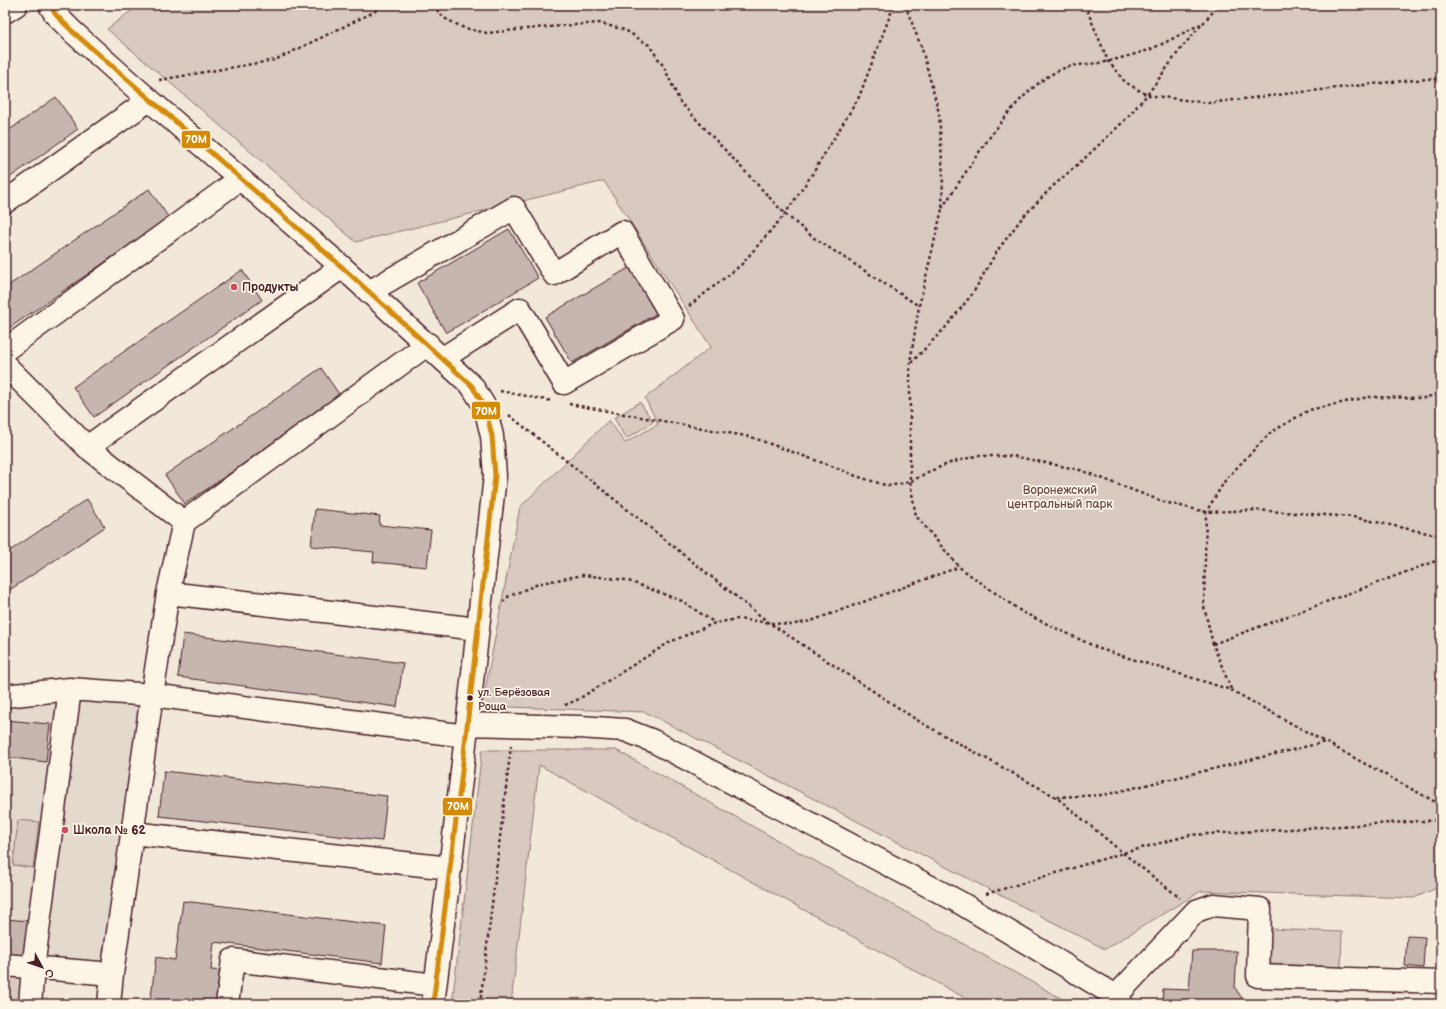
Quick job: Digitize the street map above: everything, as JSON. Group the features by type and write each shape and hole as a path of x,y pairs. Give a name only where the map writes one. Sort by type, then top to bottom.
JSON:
{"street":[{"path":"5,12 16,5"},
{"path":"50,5 56,14 131,84 342,267 436,351 472,386 484,407 492,436 495,476 434,994 232,960 227,1004"},
{"path":"5,202 149,100"},
{"path":"5,350 240,179"},
{"path":"109,1004 152,695 168,593 184,522 436,351 520,309 564,383 673,319 622,232 554,274 514,208 370,292"},
{"path":"87,447 342,267"},
{"path":"5,365 87,447 184,522"},
{"path":"168,593 478,628"},
{"path":"30,1004 70,689"},
{"path":"5,696 70,689 152,695 466,730 514,725 625,730 653,741 959,902 1119,1000 1196,911 1213,905 1260,908 1258,976 1441,982"},
{"path":"132,833 450,868"},
{"path":"5,965 112,974"}],"path":[{"path":"131,84 187,76 275,60 374,12 382,5"},
{"path":"433,5 444,18 464,28 487,33 599,24 626,30 649,45 664,67 680,102 785,214 814,238 919,306"},
{"path":"673,319 741,265 785,214 813,173 859,97 894,5"},
{"path":"905,5 922,49 939,113 943,176 942,209 919,306 910,363 910,482 916,516 960,567 1022,612 1100,649 1231,690 1441,805"},
{"path":"1084,5 1108,61 1125,82 1147,95 1208,103 1381,82 1441,78"},
{"path":"910,363 946,328 973,292 997,251 1022,218 1052,187 1123,122 1147,95 1182,47 1219,5"},
{"path":"942,209 998,127 1024,96 1041,80 1063,69 1108,61 1151,49 1204,22"},
{"path":"472,386 557,401"},
{"path":"1231,690 1213,644 1204,607 1206,512 1226,479 1270,432 1309,410 1368,396 1424,398 1441,393"},
{"path":"565,403 750,437 820,461 856,476 888,486 910,482 928,472 950,463 976,456 1013,456 1080,470 1164,502 1206,512 1256,510 1353,517 1441,536"},
{"path":"503,410 768,622 920,722 1056,797 1196,911"},
{"path":"1213,644 1441,559"},
{"path":"563,706 577,700 670,642 715,623 738,619 790,625 811,621 960,567"},
{"path":"478,628 509,596 541,583 583,575 626,580 682,601 715,623"},
{"path":"480,1004 514,725"},
{"path":"1056,797 1104,795 1325,742"},
{"path":"959,902 1190,835 1441,820"}],"shaded area":[{"name":"Школа № 62","path":"62,695 143,701 105,968 5,960 5,701"}],"green space":[{"name":"Воронежский центральный парк","path":"139,5 1441,5 1441,886 1414,898 1201,891 1105,949 645,712 482,706 520,507 609,420 625,443 658,424 645,398 711,347 604,181 356,242 107,29"},
{"path":"640,402 653,422 626,439 614,418"},
{"path":"482,750 616,750 1071,1004 976,1004 539,765 511,1004 452,1004"},
{"path":"18,820 39,822 33,868 13,865"},
{"path":"1270,929 1342,932 1341,967 1268,964"},
{"path":"5,972 22,974 19,1004 5,1004"}],"building":[{"path":"56,97 78,129 5,181 5,133"},
{"path":"149,189 169,218 5,331 5,288"},
{"path":"509,229 538,278 446,333 417,283"},
{"path":"632,266 659,312 572,363 545,317"},
{"path":"242,270 262,300 94,417 73,387"},
{"path":"321,368 341,397 185,504 165,475"},
{"path":"87,499 105,527 5,593 5,554"},
{"path":"315,509 380,516 379,525 431,530 427,567 373,562 374,552 311,546"},
{"path":"183,634 403,663 397,707 178,677"},
{"path":"5,720 50,724 46,762 5,757"},
{"path":"164,771 387,796 382,841 159,816"},
{"path":"183,901 386,926 382,963 214,942 211,970 223,971 219,1004 150,1004 156,957 175,960"},
{"path":"5,919 29,921 25,957 5,955"},
{"path":"1407,936 1425,937 1423,968 1405,966"},
{"path":"1192,951 1237,951 1235,988 1246,1004 1162,1004 1163,989 1189,990"}],"transit line":[{"name":"70М","path":"50,5 56,15 73,32 342,267 472,386 485,407 492,436 495,476 461,780 433,1004"}],"place":[{"name":"Продукты","path":"234,287"},
{"name":"ул. Берёзовая Роща","path":"470,698"},
{"name":"Школа № 62","path":"65,830"}]}
